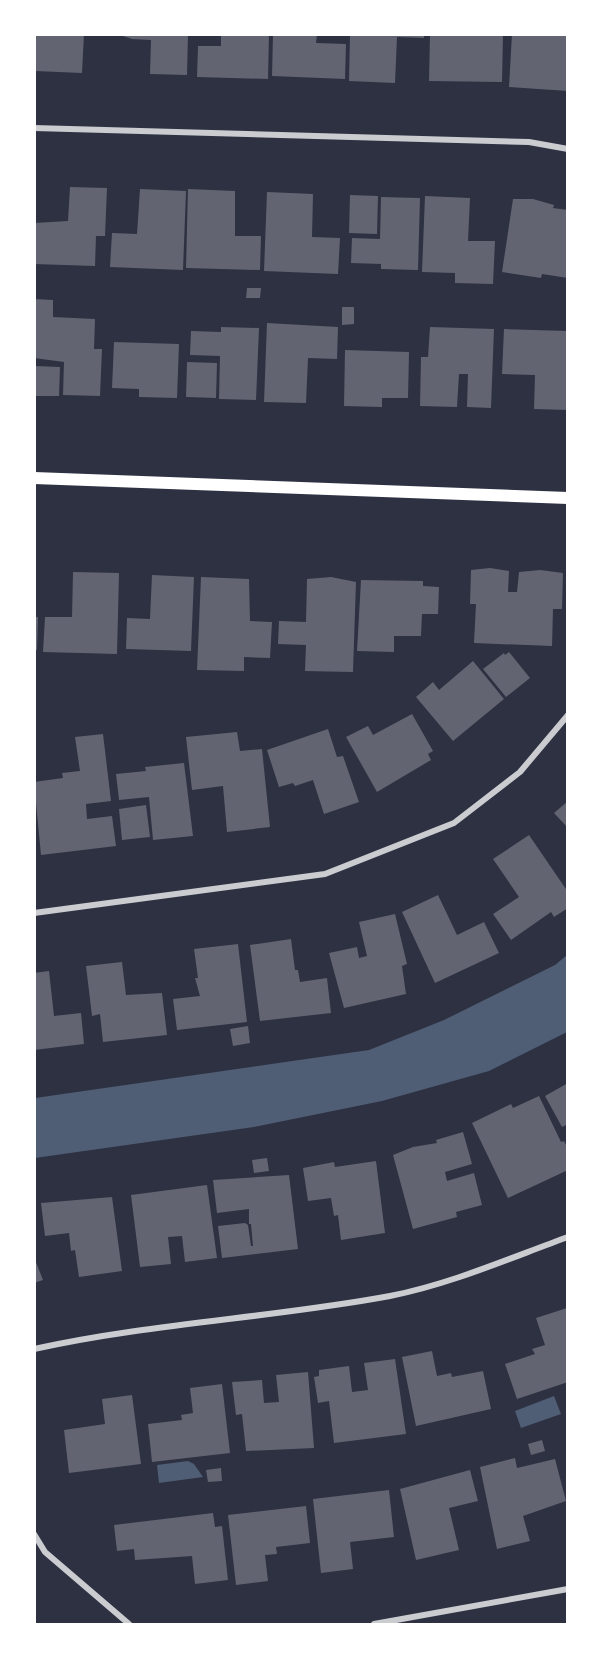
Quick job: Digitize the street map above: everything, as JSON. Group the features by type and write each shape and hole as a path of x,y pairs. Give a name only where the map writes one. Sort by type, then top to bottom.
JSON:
{"main road":[{"path":"34,478 567,498"}],"street":[{"path":"34,128 529,142 567,149"},
{"path":"34,913 325,874 454,823 520,772 567,715"},
{"path":"34,1349 98,1335 268,1314 392,1295 471,1272 567,1237"},
{"path":"34,1534 45,1552 129,1624"},
{"path":"374,1624 567,1589"}],"water":[{"path":"567,955 567,1032 489,1071 382,1101 254,1127 35,1158 35,1098 369,1050 444,1020 555,965"},
{"path":"554,1396 561,1414 521,1428 515,1411"},
{"path":"188,1461 194,1464 203,1477 159,1483 157,1465"}],"building":[{"path":"36,34 84,34 82,73 35,71"},
{"path":"117,34 188,34 187,75 150,74 151,40 132,39"},
{"path":"221,34 269,34 268,79 197,77 198,46 221,46"},
{"path":"273,34 317,34 316,43 346,44 345,79 272,76"},
{"path":"350,34 424,34 424,38 397,37 395,83 349,81"},
{"path":"430,34 503,34 502,82 429,81"},
{"path":"512,34 568,34 568,91 509,87"},
{"path":"70,187 107,188 105,236 96,236 95,266 34,264 34,223 68,221"},
{"path":"140,189 186,191 183,270 110,267 112,233 137,234"},
{"path":"188,189 235,191 235,236 261,236 260,270 186,268"},
{"path":"267,192 313,194 312,237 340,238 338,274 264,271"},
{"path":"350,195 378,196 377,234 349,233"},
{"path":"425,196 470,198 468,241 495,241 493,284 455,283 455,273 422,272"},
{"path":"381,197 420,198 418,270 381,269 381,264 351,263 352,238 380,239"},
{"path":"513,199 533,199 554,205 553,208 568,210 568,278 542,274 541,278 502,272"},
{"path":"247,288 261,288 260,298 246,298"},
{"path":"34,299 53,300 53,317 95,319 94,349 102,349 100,396 63,395 64,362 34,358"},
{"path":"342,307 354,307 354,324 342,325"},
{"path":"267,323 338,327 337,359 308,358 306,403 264,402"},
{"path":"221,327 259,328 256,400 219,399 220,356 190,355 191,331 221,332"},
{"path":"430,327 494,329 491,408 467,407 468,374 459,374 457,407 420,406 421,357 428,357"},
{"path":"504,329 568,331 568,410 534,409 535,375 502,374"},
{"path":"114,342 179,344 177,398 139,397 139,389 112,388"},
{"path":"345,350 409,352 408,398 382,398 382,407 344,406"},
{"path":"187,362 217,363 216,398 186,397"},
{"path":"34,366 60,367 59,396 34,396"},
{"path":"490,568 509,571 508,592 517,592 519,572 540,570 563,573 562,609 553,609 552,646 474,643 476,604 470,604 471,570"},
{"path":"73,572 119,573 117,654 43,652 45,617 72,617"},
{"path":"152,575 194,577 191,651 126,649 127,618 150,619"},
{"path":"201,577 249,579 250,621 272,622 270,658 244,657 244,671 197,670"},
{"path":"331,577 356,582 353,672 305,671 306,645 278,644 279,621 306,622 307,579"},
{"path":"361,580 423,581 423,586 439,587 438,614 422,614 421,636 394,636 394,652 357,651"},
{"path":"34,617 38,617 37,650 34,649"},
{"path":"509,652 530,678 506,697 483,669 504,653 505,655"},
{"path":"473,661 504,699 453,741 416,697 433,682 439,690"},
{"path":"412,714 433,751 428,754 431,760 377,792 346,737 368,726 373,735"},
{"path":"328,729 337,757 343,756 359,802 324,814 313,780 295,786 293,783 279,787 267,750"},
{"path":"237,732 240,751 262,749 270,827 227,832 223,786 192,790 186,737"},
{"path":"103,734 111,801 86,804 87,819 112,816 116,846 41,855 34,782 63,778 62,773 80,771 75,737"},
{"path":"184,763 193,836 153,840 149,797 119,800 116,774 146,771 145,767"},
{"path":"568,801 568,828 554,813"},
{"path":"146,805 150,837 122,840 119,809"},
{"path":"529,835 568,892 568,908 554,917 551,912 511,940 493,914 519,897 493,859"},
{"path":"438,895 457,935 484,922 499,953 435,983 402,912"},
{"path":"395,914 407,964 402,966 406,994 344,1008 329,953 357,947 359,958 367,956 359,922"},
{"path":"291,939 295,970 298,970 300,982 327,978 331,1013 260,1021 250,945"},
{"path":"238,944 247,1022 177,1030 173,999 200,996 195,978 198,978 194,949"},
{"path":"122,962 126,995 162,993 167,1035 103,1042 100,1014 92,1016 86,966"},
{"path":"49,971 54,1016 81,1013 84,1044 34,1050 34,973"},
{"path":"248,1026 250,1043 233,1046 230,1029"},
{"path":"568,1083 568,1124 562,1127 545,1096"},
{"path":"539,1096 561,1142 564,1141 568,1149 568,1170 508,1198 472,1123 511,1104 513,1108"},
{"path":"463,1132 472,1164 445,1172 447,1181 474,1173 482,1205 456,1212 457,1217 413,1229 393,1155 413,1147 437,1143 436,1140"},
{"path":"267,1158 269,1171 254,1173 252,1160"},
{"path":"376,1161 385,1233 341,1240 338,1215 334,1216 331,1198 308,1201 303,1168 334,1162 335,1167"},
{"path":"289,1175 298,1249 222,1258 218,1226 245,1223 248,1225 251,1246 253,1246 251,1224 249,1224 249,1209 217,1213 213,1180"},
{"path":"207,1185 217,1258 185,1262 182,1236 168,1237 171,1264 140,1267 131,1195"},
{"path":"112,1197 122,1271 79,1277 75,1250 71,1251 69,1233 45,1236 41,1203"},
{"path":"34,1257 43,1280 34,1283"},
{"path":"567,1308 568,1382 517,1399 505,1364 535,1354 532,1349 545,1345 536,1318"},
{"path":"432,1351 437,1376 451,1373 452,1377 483,1371 491,1409 416,1426 402,1357"},
{"path":"395,1359 406,1434 334,1443 329,1401 318,1403 314,1377 319,1376 319,1370 349,1366 352,1392 368,1390 364,1363"},
{"path":"308,1372 314,1448 246,1451 242,1414 236,1415 232,1382 262,1380 264,1403 279,1402 276,1375"},
{"path":"222,1384 230,1453 152,1462 148,1424 182,1420 181,1415 193,1413 190,1388"},
{"path":"132,1395 141,1464 69,1473 64,1430 105,1424 102,1399"},
{"path":"542,1440 545,1451 531,1455 528,1444"},
{"path":"515,1458 517,1468 555,1459 566,1501 523,1516 530,1541 497,1549 480,1467"},
{"path":"221,1468 222,1481 208,1482 206,1470"},
{"path":"470,1470 478,1501 449,1508 459,1550 416,1560 400,1489"},
{"path":"389,1490 394,1537 350,1542 353,1569 321,1573 313,1499"},
{"path":"306,1506 310,1543 276,1547 277,1554 265,1555 268,1581 236,1585 228,1515"},
{"path":"213,1513 215,1527 222,1526 228,1580 195,1584 192,1556 135,1560 134,1549 117,1551 114,1525"}]}
